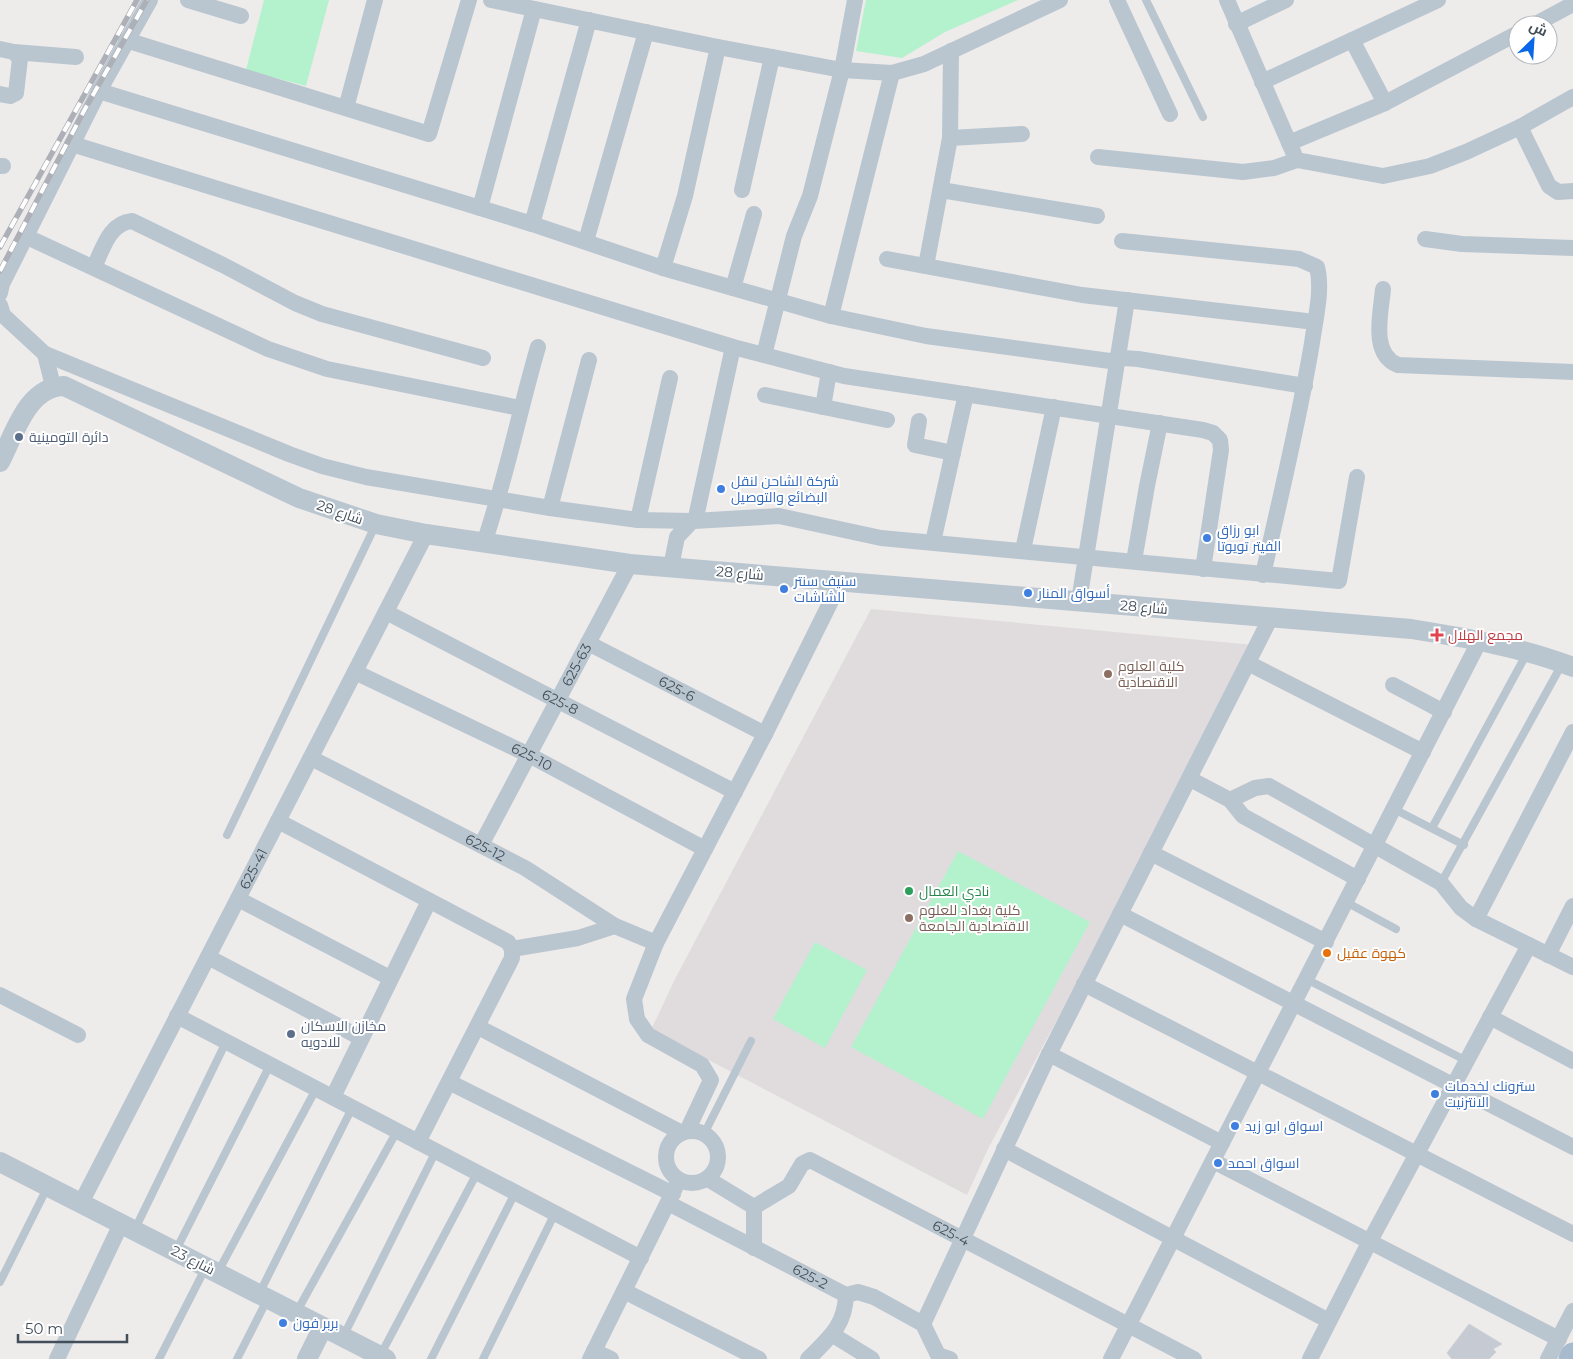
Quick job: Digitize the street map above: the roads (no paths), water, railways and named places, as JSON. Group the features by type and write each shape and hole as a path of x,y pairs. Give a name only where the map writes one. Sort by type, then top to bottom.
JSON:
{"street":[{"path":"0,293 2,284 99,91 150,0"},
{"path":"188,0 241,16"},
{"path":"346,108 375,0"},
{"path":"126,40 429,134 469,0"},
{"path":"492,0 525,5 718,47 842,70 892,73 924,64 1060,0"},
{"path":"764,355 794,236 810,196 842,70 855,0"},
{"path":"1117,0 1170,114"},
{"path":"1227,0 1297,160"},
{"path":"1236,24 1286,0"},
{"path":"1262,82 1352,40 1418,4 1438,0"},
{"path":"1553,15 1573,4"},
{"path":"480,208 525,5"},
{"path":"532,224 589,20"},
{"path":"586,241 646,32"},
{"path":"1289,143 1385,103 1508,38"},
{"path":"1352,40 1385,103"},
{"path":"664,268 684,196 718,47"},
{"path":"7,50 76,57"},
{"path":"0,94 10,96 16,93 20,59 7,50"},
{"path":"926,266 950,138 951,51"},
{"path":"742,190 772,57"},
{"path":"831,316 892,73"},
{"path":"99,91 532,224 664,268 831,316 926,336 1110,361 1123,358 1138,359 1305,386"},
{"path":"1098,157 1242,172 1269,169 1297,160 1383,176 1430,166 1520,127 1573,97"},
{"path":"1520,127 1549,186 1558,192 1573,191"},
{"path":"950,138 1022,134"},
{"path":"72,144 733,347 829,372 1160,423 1213,433 1220,440 1221,450 1203,569"},
{"path":"941,190 1097,216"},
{"path":"733,288 754,214"},
{"path":"94,267 114,228 122,222 132,221 223,264 295,303 322,314 483,358"},
{"path":"26,236 276,352 327,369 520,408"},
{"path":"1425,239 1462,244 1573,248"},
{"path":"1122,241 1299,258 1317,267 1320,276 1305,386 1264,575"},
{"path":"887,259 1082,295 1315,322"},
{"path":"1383,288 1380,342 1383,354 1389,362 1398,365 1573,372"},
{"path":"1079,601 1127,300"},
{"path":"0,305 3,315 45,354 322,466 366,477 550,508 638,520 694,521 779,516 881,538 1024,550 1339,582 1357,476"},
{"path":"484,543 499,498 520,408 538,347"},
{"path":"671,567 677,537 694,521 733,347"},
{"path":"0,462 30,402 40,392 53,386 45,354"},
{"path":"550,508 589,360"},
{"path":"823,407 829,372"},
{"path":"638,520 670,378"},
{"name":"شارع 28","path":"53,386 64,386 75,390 299,498 376,524 426,534 630,564 1393,627 1480,640 1528,651 1568,665"},
{"path":"932,542 966,394"},
{"path":"765,395 887,420"},
{"path":"1024,550 1054,407"},
{"path":"919,421 915,445 953,453"},
{"path":"1134,561 1160,423"},
{"name":"625-41","path":"81,1203 426,534"},
{"name":"625-63","path":"481,845 630,564"},
{"path":"611,1359 592,1355 673,1192 666,1152 674,1138 684,1132 711,1080 702,1065 648,1035 637,1018 634,999 656,944 765,734 841,581"},
{"name":"625-8","path":"386,612 735,792"},
{"path":"940,1358 923,1324 1049,1054 1271,618"},
{"path":"1111,1359 1480,640"},
{"name":"625-6","path":"588,643 765,734"},
{"path":"1248,663 1423,752"},
{"name":"625-10","path":"355,672 529,755 705,849"},
{"path":"1393,685 1444,712"},
{"path":"1476,919 1573,732"},
{"name":"625-12","path":"311,758 525,868 615,926 656,944"},
{"path":"1190,779 1230,800 1242,816 1358,879"},
{"path":"1230,800 1255,788 1269,786 1441,884 1461,908 1476,919 1573,967"},
{"path":"278,821 508,942 512,950 512,958 418,1142"},
{"path":"1151,853 1326,942"},
{"path":"238,899 390,978"},
{"path":"333,1097 429,901"},
{"path":"1548,955 1573,906"},
{"path":"1120,914 1573,1147"},
{"path":"512,950 578,938 615,926"},
{"path":"1310,1359 1370,1241 1529,945"},
{"path":"208,957 361,1038"},
{"path":"1084,984 1573,1234"},
{"path":"0,995 78,1034"},
{"path":"177,1016 641,1258"},
{"path":"1490,1017 1573,1061"},
{"path":"478,1027 684,1132 704,1134 716,1147 718,1155 714,1172 708,1178 673,1192"},
{"path":"1049,1054 1222,1143"},
{"name":"625-2","path":"449,1082 673,1192 754,1248 846,1294 858,1292 874,1297 923,1324"},
{"path":"1004,1149 1329,1322"},
{"name":"625-4","path":"754,1207 789,1186 802,1164 810,1160 964,1238 1194,1359"},
{"path":"1213,1161 1370,1241 1567,1351"},
{"name":"شارع 23","path":"0,1162 383,1358"},
{"path":"708,1178 754,1207 754,1248"},
{"path":"57,1359 128,1227"},
{"path":"624,1291 759,1359"},
{"path":"808,1359 833,1335 845,1312 846,1294"},
{"path":"1567,1351 1573,1311"},
{"path":"307,1359 324,1327"},
{"path":"833,1335 872,1359"},
{"path":"1548,1359 1567,1351"}],"lane":[{"path":"1146,0 1203,118"},
{"path":"227,835 376,524"},
{"path":"1432,828 1528,651"},
{"path":"1441,884 1568,665"},
{"path":"1394,809 1464,845"},
{"path":"1346,902 1396,929"},
{"path":"1306,979 1467,1061"},
{"path":"704,1134 751,1040"},
{"path":"128,1227 226,1042"},
{"path":"175,1251 270,1065"},
{"path":"159,1359 316,1089"},
{"path":"237,1359 263,1296 352,1108"},
{"path":"296,1313 397,1131"},
{"path":"343,1337 436,1151"},
{"path":"383,1358 476,1172"},
{"path":"0,1282 48,1186"},
{"path":"431,1359 515,1193"},
{"path":"483,1359 555,1213"}],"railway":[{"path":"0,247 137,0"},
{"path":"0,271 85,109 147,0"}],"place":[{"name":"دائرة التومينية","path":"19,437"},
{"name":"شركة الشاحن لنقل البضائع والتوصيل","path":"721,489"},
{"name":"ابو رزاق الفيتر تويوتا","path":"1207,538"},
{"name":"سنيف سنتر للشاشات","path":"784,589"},
{"name":"أسواق المنار","path":"1028,593"},
{"name":"مجمع الهلال","path":"1437,635"},
{"name":"كلية العلوم الاقتصادية","path":"1108,674"},
{"name":"نادي العمال","path":"909,891"},
{"name":"كلية بغداد للعلوم الاقتصادية الجامعة","path":"909,918"},
{"name":"كهوة عقيل","path":"1327,953"},
{"name":"مخازن الاسكان للادويه","path":"291,1034"},
{"name":"سترونك لخدمات الانترنيت","path":"1435,1094"},
{"name":"اسواق ابو زيد","path":"1235,1126"},
{"name":"اسواق احمد","path":"1218,1163"},
{"name":"بربر فون","path":"283,1323"}]}
